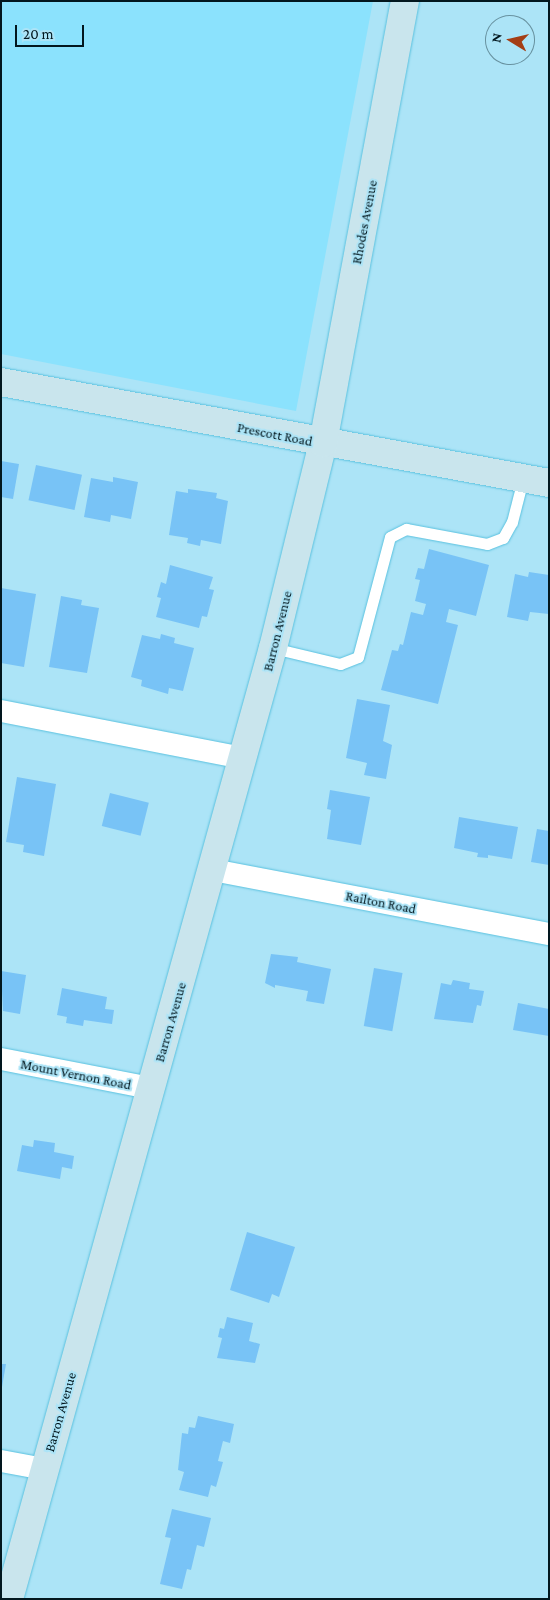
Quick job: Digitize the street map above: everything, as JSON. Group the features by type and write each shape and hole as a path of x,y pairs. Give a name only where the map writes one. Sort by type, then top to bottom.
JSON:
{"main road":[{"name":"Rhodes Avenue","path":"323,443 405,1"},
{"name":"Prescott Road","path":"1,382 536,481"},
{"name":"Barron Avenue","path":"9,1599 150,1088 244,758 323,443"}],"street":[{"path":"1,711 244,758"},
{"name":"Railton Road","path":"213,870 549,934"},
{"name":"Mount Vernon Road","path":"1,1059 150,1088"},
{"path":"1,1461 44,1469"}],"lane":[{"path":"273,648 340,664 358,657 390,537 406,529 487,544 503,538 536,481"}],"shaded area":[{"path":"1,1 373,1 296,411 1,354"}],"building":[{"path":"1,461 19,464 13,499 1,497"},
{"path":"36,465 82,475 74,510 29,500"},
{"path":"113,477 138,482 131,519 111,515 110,522 84,517 91,478 113,482"},
{"path":"188,489 217,493 216,498 228,501 221,544 201,540 200,546 187,543 188,538 169,535 176,491 188,493"},
{"path":"429,549 489,565 476,616 449,609 446,622 458,625 438,704 381,690 392,650 398,651 400,644 403,645 411,612 423,615 426,604 415,601 420,580 415,579 418,568 424,569"},
{"path":"170,565 213,577 209,589 214,590 207,617 202,616 199,628 156,617 161,598 157,597 161,582 166,584"},
{"path":"529,572 549,575 549,614 530,612 528,621 507,617 515,574 528,577"},
{"path":"1,588 36,594 24,667 1,663"},
{"path":"61,596 82,600 81,605 99,608 87,673 49,667"},
{"path":"161,634 175,638 174,643 194,648 183,691 169,688 168,694 141,686 142,680 131,677 142,635 160,639"},
{"path":"357,699 390,705 383,741 392,745 386,779 364,775 367,763 346,758"},
{"path":"17,777 56,784 44,856 23,852 24,845 6,842"},
{"path":"330,790 370,797 361,845 327,839 331,810 327,809"},
{"path":"110,793 149,803 141,836 102,826"},
{"path":"459,817 518,827 512,859 488,855 488,858 477,857 478,853 454,848"},
{"path":"537,829 549,831 549,865 531,862"},
{"path":"271,954 298,957 297,962 331,969 324,1004 306,1001 308,991 275,985 275,988 265,983"},
{"path":"374,968 403,973 392,1031 364,1026"},
{"path":"1,971 26,975 20,1014 3,1011"},
{"path":"453,980 470,983 469,989 484,991 481,1006 477,1005 473,1023 434,1019 441,983 451,985"},
{"path":"62,988 107,997 105,1009 114,1010 112,1024 84,1020 83,1026 66,1023 67,1017 57,1015"},
{"path":"518,1003 549,1009 549,1036 513,1030"},
{"path":"34,1140 55,1143 54,1152 74,1156 72,1169 62,1167 60,1179 17,1171 22,1145 33,1147"},
{"path":"247,1232 295,1247 279,1297 272,1294 269,1303 230,1290"},
{"path":"227,1317 253,1323 249,1341 260,1344 255,1363 217,1358 222,1338 218,1337 220,1328 224,1329"},
{"path":"1,1364 6,1364 2,1387 1,1387"},
{"path":"198,1416 234,1424 230,1443 223,1441 218,1461 223,1462 216,1487 211,1485 208,1497 179,1490 184,1472 178,1470 182,1433 188,1434 189,1427 195,1428"},
{"path":"172,1509 211,1518 204,1547 197,1545 191,1570 187,1569 182,1589 160,1584 171,1538 165,1537"}]}
